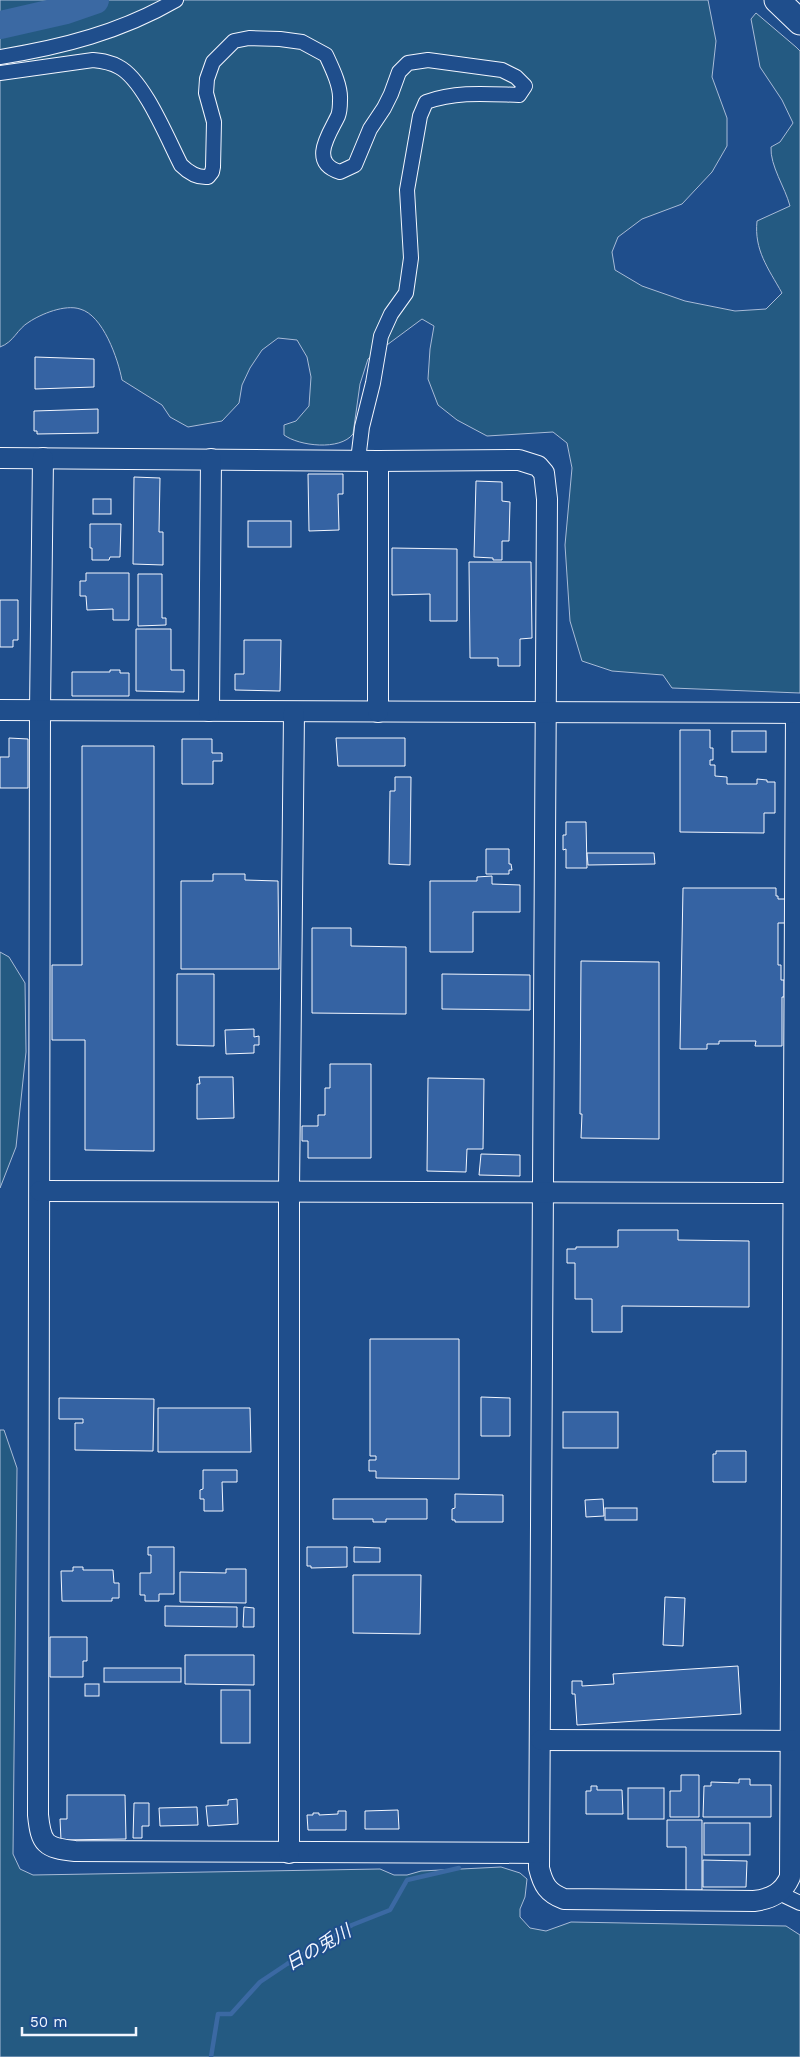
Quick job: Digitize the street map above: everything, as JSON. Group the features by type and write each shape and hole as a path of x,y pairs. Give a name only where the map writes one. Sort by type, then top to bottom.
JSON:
{"highway":[{"path":"777,0 800,22"}],"street":[{"path":"0,57 46,50 98,35 156,12 176,0"},
{"path":"0,73 93,60 103,61 120,67 136,83 151,106 182,166 188,173 202,178 208,177 212,172 214,122 206,93 207,78 213,62 234,41 241,38 280,39 302,42 326,55 340,98 339,114 323,144 323,151 324,159 328,165 340,172 355,165 370,130 391,94 399,72 408,64 428,60 502,70 521,81 525,86 519,95 465,93 443,96 426,102 420,116 407,190 411,258 406,293 390,314 381,336 373,383 362,427 358,460"},
{"path":"0,458 378,461 519,460 538,466 544,472 547,499 546,712 542,1193 541,1740 539,1868 547,1890 555,1896 564,1899 754,1901 771,1898 779,1893 786,1887 792,1869 796,1741 798,713 546,712 294,712 0,710"},
{"path":"43,458 40,710 38,1805 40,1835 44,1843 53,1848 75,1851 539,1853"},
{"path":"209,711 211,459"},
{"path":"378,461 378,712"},
{"path":"289,1853 290,1190 294,712"},
{"path":"40,1191 290,1190 542,1193 796,1193"},
{"path":"541,1740 796,1741"},
{"path":"779,1893 800,1903"}],"shaded area":[{"path":"0,0 708,0 716,41 712,77 727,118 727,146 712,172 682,204 642,219 618,237 612,252 615,270 642,286 685,301 735,311 766,309 782,293 767,267 760,250 757,221 790,206 775,169 771,147 780,142 793,123 782,100 760,67 751,19 756,13 796,47 800,51 800,693 672,688 663,675 612,671 582,661 570,621 565,545 572,468 567,443 553,432 487,436 457,420 438,405 428,379 434,326 422,319 368,359 360,384 353,434 339,443 329,445 299,442 284,435 284,425 296,421 309,406 311,377 307,357 297,340 278,338 262,350 242,385 239,403 222,421 188,427 170,417 162,405 122,380 108,339 96,320 80,309 60,309 40,316 25,325 9,342 0,347"},
{"path":"0,952 9,957 25,983 26,1052 16,1147 0,1188"},
{"path":"0,1430 4,1430 17,1468 13,1854 20,1869 33,1875 380,1869 394,1875 407,1875 421,1871 501,1867 520,1873 527,1879 520,1917 530,1928 546,1931 571,1922 786,1926 800,1935 800,2057 0,2057"}],"building":[{"path":"35,357 94,359 94,387 35,389"},
{"path":"98,409 98,433 37,434 37,431 34,431 34,411"},
{"path":"308,474 343,474 343,494 338,494 339,530 309,531"},
{"path":"134,477 160,478 159,532 163,532 163,565 133,564"},
{"path":"476,481 502,482 502,501 510,502 509,541 502,541 502,560 474,557"},
{"path":"93,499 111,499 111,514 93,514"},
{"path":"248,521 291,521 291,547 248,547"},
{"path":"90,524 121,524 120,557 110,557 109,560 92,560"},
{"path":"392,548 457,549 457,621 430,621 430,594 392,595"},
{"path":"469,562 531,562 532,638 520,639 520,666 498,666 498,658 470,658"},
{"path":"86,573 129,573 129,620 113,620 113,609 87,610 86,596 80,596 80,581 86,581"},
{"path":"138,574 162,574 162,618 166,618 166,625 138,626"},
{"path":"0,600 18,600 18,640 13,640 13,647 0,647"},
{"path":"136,629 171,629 171,670 184,670 184,692 136,691"},
{"path":"244,640 281,640 280,691 235,690 235,674 244,674"},
{"path":"110,670 120,670 120,673 129,673 129,696 72,696 72,672 110,672"},
{"path":"680,730 710,730 710,748 713,748 713,760 710,760 710,765 715,765 715,776 727,777 727,784 757,784 757,779 775,782 775,813 764,813 764,833 680,832"},
{"path":"732,731 766,731 766,752 732,752"},
{"path":"9,738 28,739 28,788 0,788 0,757 9,757"},
{"path":"336,738 405,738 405,766 338,766"},
{"path":"182,739 212,739 212,753 222,753 222,761 213,761 213,784 182,784"},
{"path":"82,746 154,746 154,1151 85,1150 85,1040 52,1040 52,965 82,965"},
{"path":"395,777 411,777 410,865 389,864 390,791 395,791"},
{"path":"566,822 586,822 587,868 566,868 566,849 563,850 563,835 566,835"},
{"path":"486,849 509,849 509,864 511,864 512,870 509,870 509,874 486,874"},
{"path":"587,853 654,853 655,864 588,865"},
{"path":"213,874 245,874 245,880 278,881 279,969 181,969 181,881 213,881"},
{"path":"492,876 492,884 520,885 520,912 473,912 473,952 430,952 430,881 477,881 477,877"},
{"path":"683,888 776,888 778,899 786,899 786,923 778,923 778,965 781,965 781,980 784,980 782,1046 755,1046 756,1041 719,1041 719,1044 707,1044 707,1049 680,1049"},
{"path":"312,928 351,928 351,946 406,947 406,1014 312,1013"},
{"path":"581,961 659,962 659,1139 581,1138"},
{"path":"177,974 214,974 214,1046 177,1045"},
{"path":"442,974 530,975 530,1010 442,1009"},
{"path":"254,1029 254,1037 259,1036 259,1045 254,1045 254,1053 226,1054 225,1030"},
{"path":"330,1064 371,1064 371,1158 308,1158 308,1141 302,1141 302,1126 318,1126 318,1115 325,1115 325,1088 330,1088"},
{"path":"199,1077 233,1077 234,1118 197,1119 197,1084 200,1084"},
{"path":"428,1078 484,1079 483,1149 467,1149 466,1172 427,1171"},
{"path":"481,1154 520,1155 520,1176 479,1175"},
{"path":"618,1230 678,1230 678,1240 749,1241 749,1307 622,1306 622,1332 592,1332 592,1299 575,1299 575,1263 567,1263 567,1249 576,1249 576,1247 618,1247"},
{"path":"370,1339 459,1339 459,1479 376,1478 376,1471 369,1471 369,1460 376,1460 376,1456 370,1456"},
{"path":"481,1397 510,1398 510,1436 481,1436"},
{"path":"59,1398 154,1399 153,1451 75,1450 75,1423 83,1423 83,1419 59,1419"},
{"path":"158,1408 250,1408 251,1452 158,1452"},
{"path":"563,1412 618,1412 618,1448 563,1448"},
{"path":"716,1451 746,1451 746,1482 713,1482 713,1454 716,1454"},
{"path":"203,1470 237,1470 237,1482 222,1482 223,1511 204,1511 204,1499 200,1499 200,1490 203,1489"},
{"path":"455,1494 503,1495 503,1522 455,1522 455,1520 452,1520 452,1509 455,1508"},
{"path":"333,1499 427,1499 427,1519 386,1519 386,1522 373,1522 373,1519 333,1519"},
{"path":"603,1499 604,1516 586,1517 585,1500"},
{"path":"605,1508 637,1508 637,1520 605,1520"},
{"path":"148,1547 174,1547 174,1594 159,1594 159,1601 145,1601 145,1595 140,1595 140,1573 151,1573 151,1555 148,1555"},
{"path":"307,1547 347,1547 347,1567 311,1568 311,1566 307,1566"},
{"path":"354,1547 380,1548 380,1562 354,1562"},
{"path":"73,1567 83,1567 83,1570 113,1570 114,1583 119,1583 119,1598 112,1598 112,1601 62,1601 61,1571 73,1571"},
{"path":"226,1569 246,1569 246,1603 180,1602 180,1572 226,1573"},
{"path":"353,1575 421,1575 420,1634 353,1633"},
{"path":"665,1597 685,1598 683,1646 663,1645"},
{"path":"165,1606 237,1607 237,1627 165,1626"},
{"path":"244,1607 254,1608 254,1627 243,1627"},
{"path":"50,1637 87,1637 87,1661 83,1661 83,1677 50,1677"},
{"path":"185,1655 254,1655 254,1685 185,1684"},
{"path":"738,1666 741,1714 577,1725 575,1694 572,1694 572,1681 582,1681 582,1686 614,1684 613,1674"},
{"path":"104,1668 181,1668 181,1682 104,1682"},
{"path":"85,1684 99,1684 99,1696 85,1696"},
{"path":"221,1690 250,1690 250,1743 221,1743"},
{"path":"681,1775 699,1775 699,1817 670,1817 670,1791 681,1791"},
{"path":"739,1779 750,1779 750,1785 771,1785 771,1817 703,1817 704,1786 711,1786 711,1782 739,1783"},
{"path":"591,1786 597,1786 597,1790 622,1790 623,1814 586,1814 586,1791 591,1791"},
{"path":"628,1788 664,1788 664,1819 628,1819"},
{"path":"67,1795 125,1795 126,1839 61,1840 60,1819 67,1819"},
{"path":"237,1799 238,1824 208,1826 206,1806 228,1805 228,1800"},
{"path":"134,1803 149,1803 149,1826 142,1826 142,1838 133,1838"},
{"path":"197,1807 198,1825 160,1826 159,1808"},
{"path":"398,1810 399,1829 365,1829 365,1811"},
{"path":"338,1811 346,1811 346,1830 308,1830 307,1815 313,1815 313,1813 319,1813 319,1815 338,1814"},
{"path":"667,1820 702,1820 702,1890 686,1890 686,1847 667,1847"},
{"path":"704,1823 750,1823 750,1855 704,1855"},
{"path":"703,1860 747,1861 746,1887 703,1887"}],"waterway":[{"path":"0,25 66,10 95,0"},
{"name":"日の兎川","path":"211,2057 218,2014 231,2014 260,1982 287,1964 352,1925 390,1910 407,1880 459,1868"}]}
